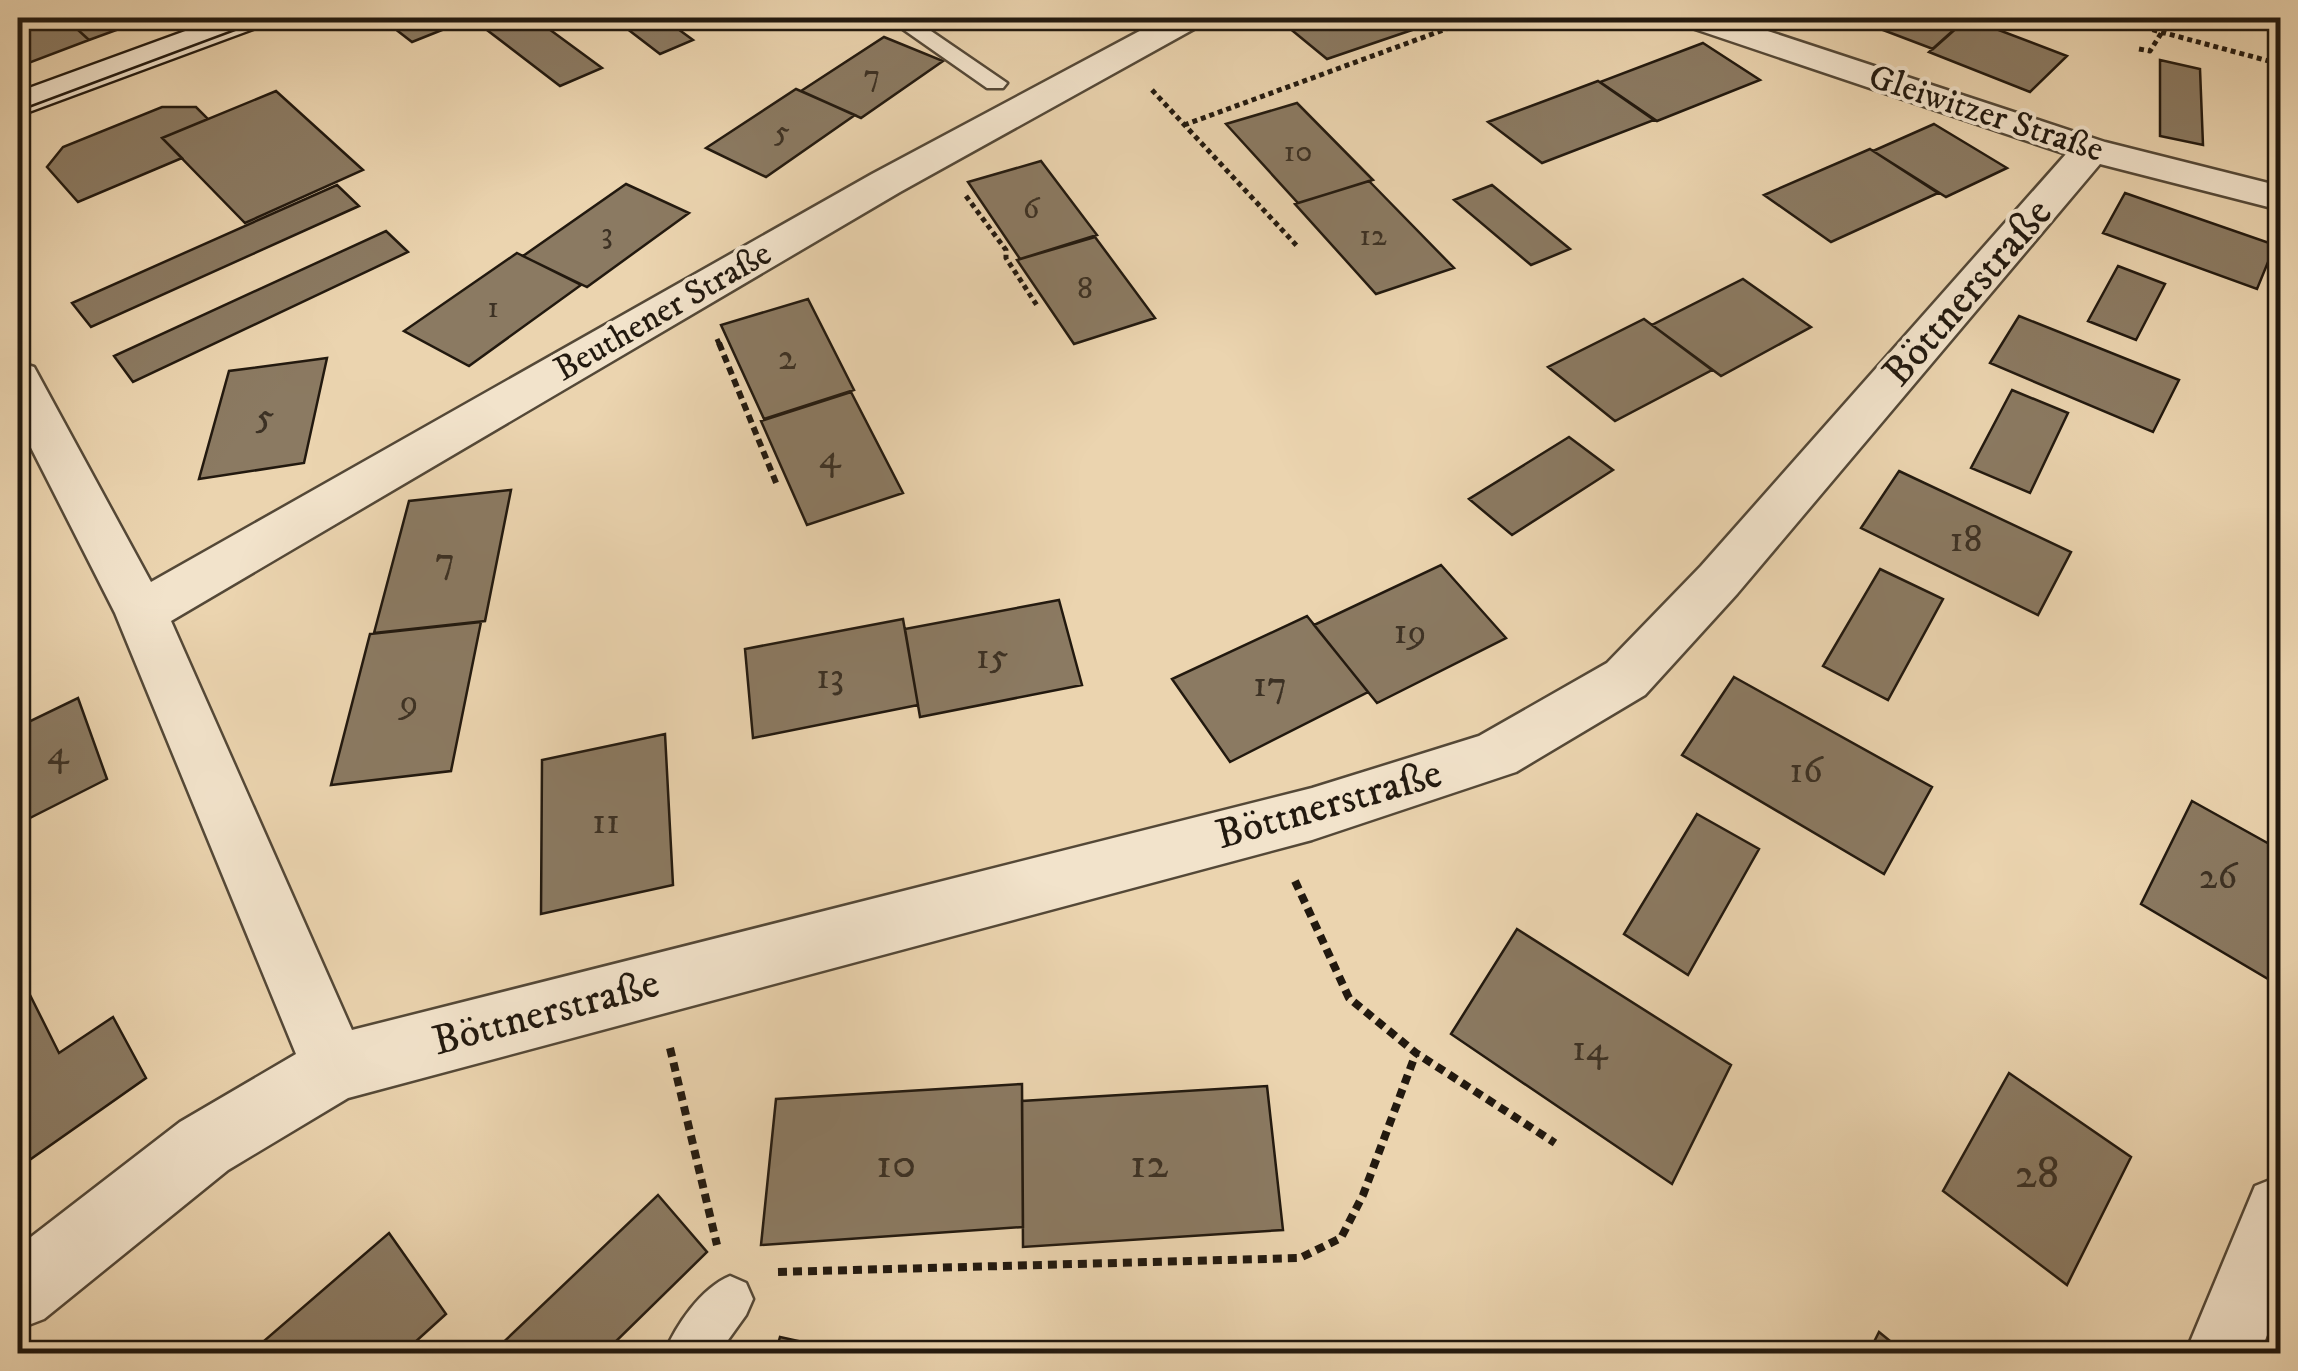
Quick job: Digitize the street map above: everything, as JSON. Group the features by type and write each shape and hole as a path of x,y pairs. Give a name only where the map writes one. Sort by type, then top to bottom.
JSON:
{"street":[{"path":"18,105 252,18"},
{"name":"Beuthener Straße","path":"140,613 930,159 1190,18"},
{"name":"Gleiwitzer Straße","path":"1695,18 2091,150 2280,198"},
{"name":"Böttnerstraße","path":"18,1294 204,1146 335,1068 1312,814 1496,755 1626,678 1719,580 2091,150"},
{"path":"18,378 140,613 335,1068"},
{"path":"2222,1354 2280,1211"}],"lane":[{"path":"898,18 996,82"},
{"path":"688,1354 730,1299"}],"path":[{"path":"1184,125 1476,18"},
{"path":"2110,18 2280,64"},
{"path":"2139,49 2150,51 2162,32 2162,18"},
{"path":"1107,61 1144,82 1298,246"},
{"path":"930,159 947,170 986,223 1038,307"},
{"path":"690,296 700,304 748,409 751,427 777,485"},
{"path":"1308,916 1349,998 1416,1053 1555,1143"},
{"path":"670,1048 730,1299 773,1272 1300,1258 1341,1238 1363,1196 1416,1053"}],"building":[{"path":"35,18 65,18 89,40 18,67 18,24"},
{"path":"65,18 149,18 89,40"},
{"path":"381,18 472,18 412,42"},
{"path":"518,18 534,18 602,68 560,86 487,30"},
{"path":"613,18 663,18 693,40 660,54"},
{"path":"1318,18 1390,18 1409,31 1327,59 1288,27"},
{"path":"1390,18 1449,18 1409,31"},
{"path":"1867,18 1968,18 1933,49 1862,22"},
{"path":"1967,18 2067,56 2030,92 1929,52"},
{"path":"884,37 943,61 861,118 801,91"},
{"path":"1703,43 1760,80 1657,121 1600,82"},
{"path":"2160,60 2200,69 2203,145 2160,136"},
{"path":"1598,81 1654,120 1542,163 1488,122"},
{"path":"796,89 855,115 766,177 706,148"},
{"path":"276,91 363,170 245,223 162,138"},
{"path":"1297,103 1373,180 1298,203 1226,124"},
{"path":"162,107 196,107 208,119 162,138 182,158 78,202 47,167 63,147"},
{"path":"1934,124 2007,168 1946,197 1873,151"},
{"path":"1870,149 1938,193 1831,242 1764,195"},
{"path":"1041,161 1097,235 1020,259 968,182"},
{"path":"1369,181 1454,268 1376,294 1295,204"},
{"path":"626,184 689,213 587,287 523,256"},
{"path":"337,185 359,206 91,327 72,303"},
{"path":"1492,185 1570,249 1531,265 1454,200"},
{"path":"2125,193 2275,245 2257,289 2103,233"},
{"path":"386,231 408,252 133,382 114,356"},
{"path":"1095,237 1155,318 1074,344 1017,260"},
{"path":"517,253 581,285 469,366 404,331"},
{"path":"2118,266 2165,284 2136,340 2088,321"},
{"path":"1743,279 1811,327 1721,376 1652,325"},
{"path":"808,299 854,390 764,419 721,325"},
{"path":"2019,316 2179,380 2153,432 1990,363"},
{"path":"1644,319 1712,370 1615,421 1548,367"},
{"path":"327,358 304,463 199,479 229,371"},
{"path":"2012,390 2068,413 2030,493 1971,468"},
{"path":"851,392 903,493 807,525 761,421"},
{"path":"1569,437 1613,470 1512,535 1469,499"},
{"path":"1899,471 2071,552 2038,615 1861,528"},
{"path":"511,490 485,621 374,633 409,501"},
{"path":"1441,565 1506,638 1377,703 1314,625"},
{"path":"1880,569 1943,599 1888,700 1823,666"},
{"path":"1059,600 1082,685 920,717 905,629"},
{"path":"1307,616 1368,692 1230,762 1172,679"},
{"path":"903,619 918,705 753,738 745,649"},
{"path":"481,622 451,771 331,785 370,634"},
{"path":"1734,677 1932,787 1884,874 1682,755"},
{"path":"78,698 107,779 18,824 18,727"},
{"path":"665,734 673,885 541,914 542,760"},
{"path":"2192,801 2280,850 2280,986 2141,904"},
{"path":"1697,814 1759,849 1688,975 1624,934"},
{"path":"1517,929 1731,1065 1672,1184 1451,1034"},
{"path":"18,971 59,1053 113,1017 146,1078 18,1168"},
{"path":"2009,1073 2131,1157 2067,1285 1943,1191"},
{"path":"1022,1084 1023,1227 761,1245 776,1099"},
{"path":"1267,1086 1283,1230 1023,1247 1022,1101"},
{"path":"658,1195 707,1252 603,1354 491,1354"},
{"path":"389,1233 446,1314 402,1354 249,1354"},
{"path":"1879,1332 1906,1354 1868,1354"},
{"path":"780,1337 857,1354 775,1354"}],"tram line":[{"path":"18,111 267,18"}]}
